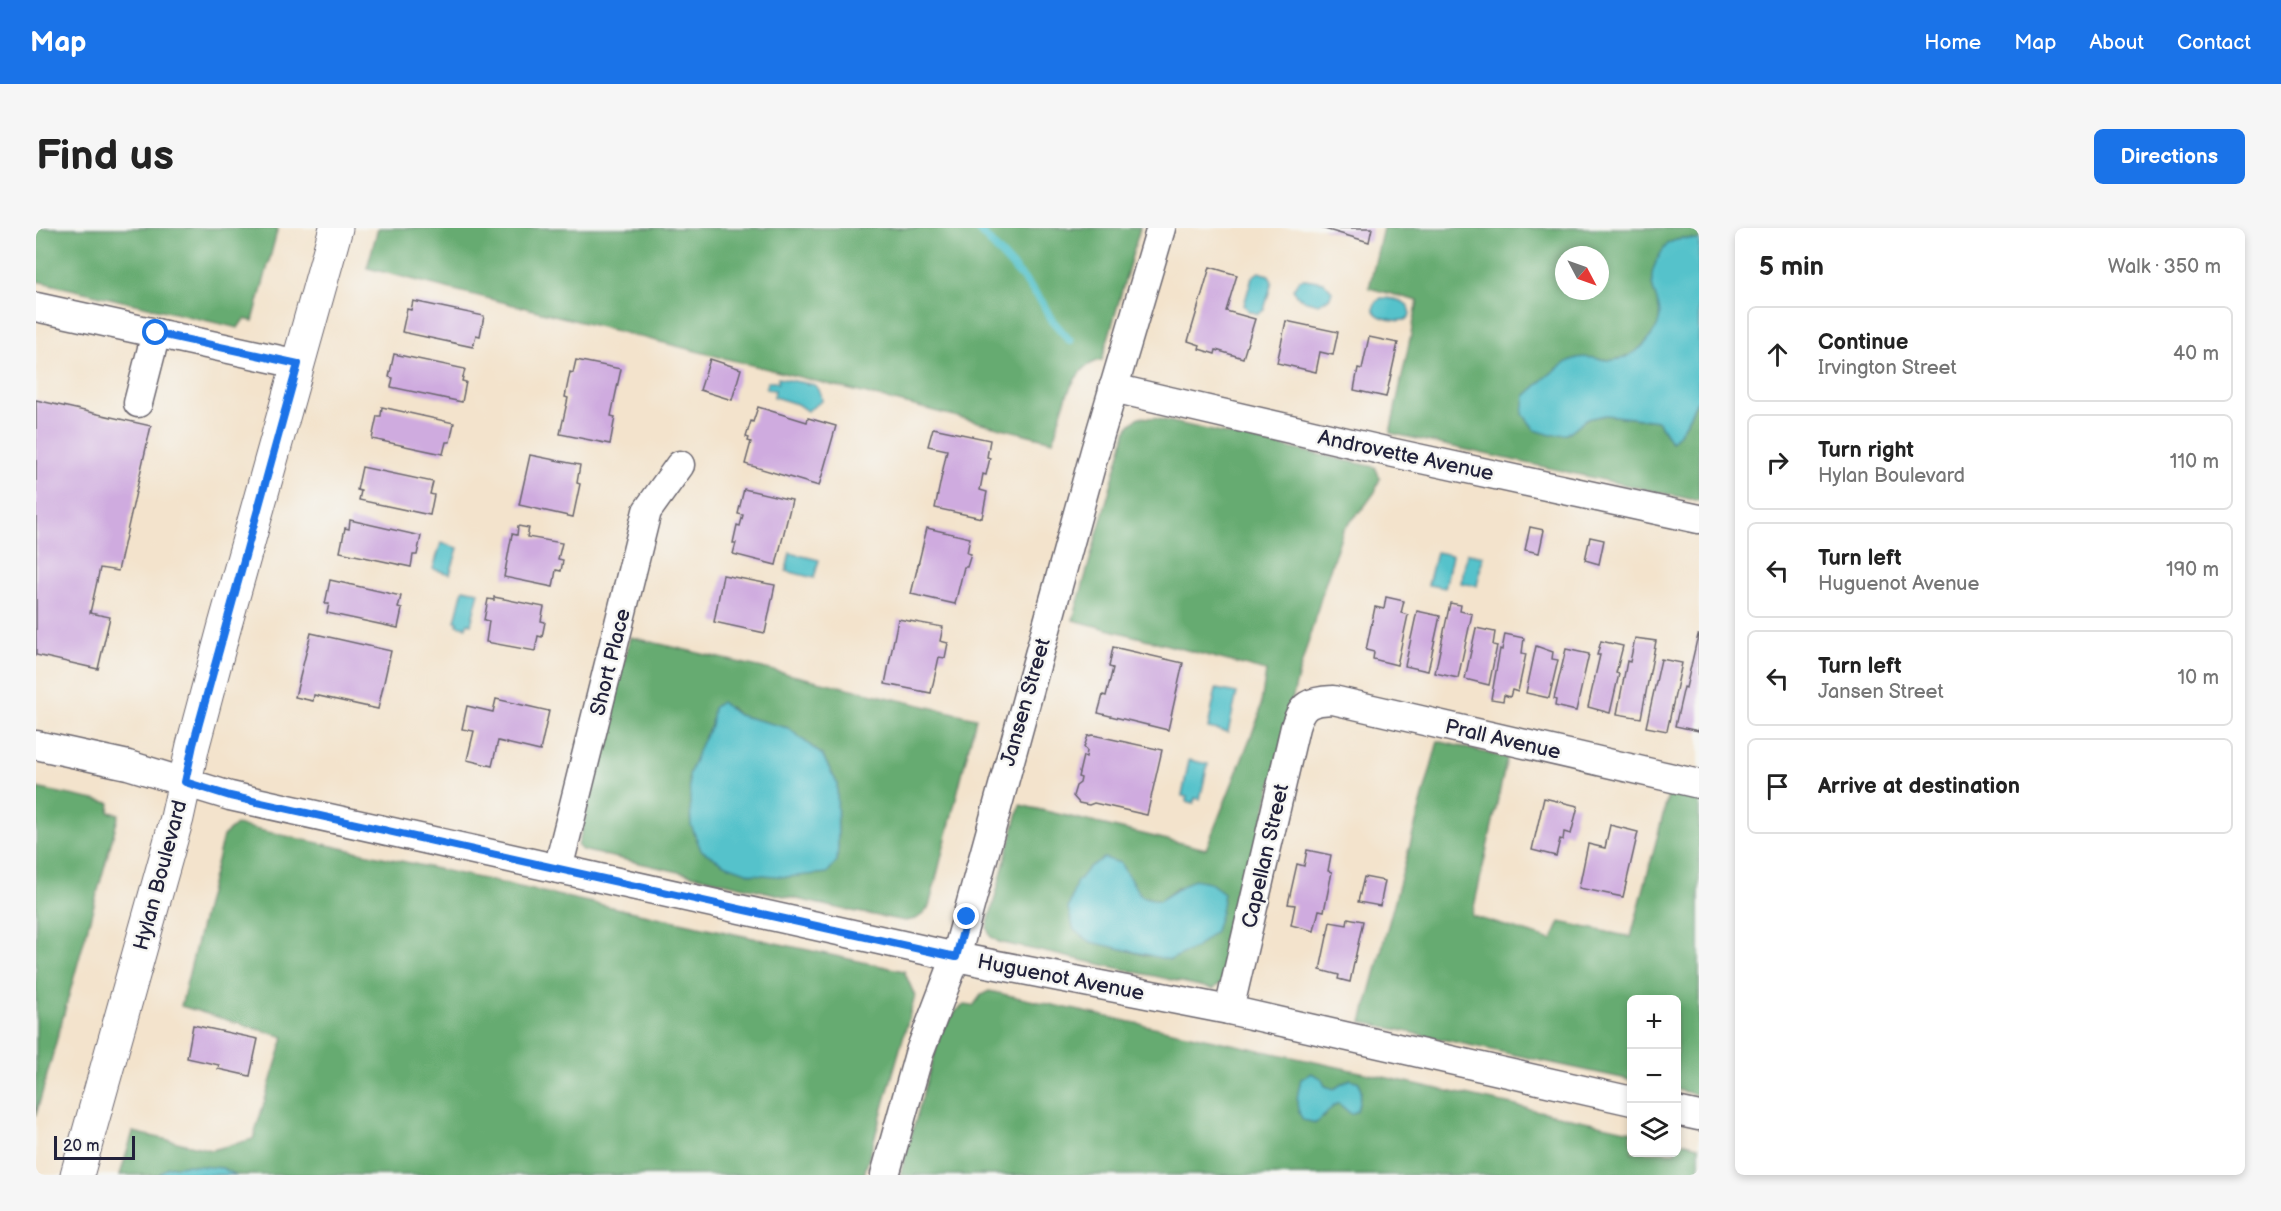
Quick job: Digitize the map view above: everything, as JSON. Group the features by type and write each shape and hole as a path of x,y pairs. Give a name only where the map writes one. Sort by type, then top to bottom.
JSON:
{"main road":[{"name":"Hylan Boulevard","path":"77,1175 336,228"}],"street":[{"name":"Jansen Street","path":"885,1175 919,1054 956,957 1113,388 1161,228"},
{"path":"36,307 298,364"},
{"path":"138,403 156,333"},
{"name":"Androvette Avenue","path":"1113,388 1394,453 1699,519"},
{"name":"Short Place","path":"558,868 647,511 680,465"},
{"name":"Prall Avenue","path":"1307,705 1333,700 1699,784"},
{"name":"Capellan Street","path":"1229,1010 1295,727 1299,714 1307,705"},
{"name":"Huguenot Avenue","path":"36,745 128,765 230,796 956,957 1229,1010 1627,1100"},
{"path":"1681,1112 1699,1116"}],"green space":[{"path":"36,228 278,228 253,321 244,319 238,328 36,281"},
{"path":"378,228 1140,228 1102,360 1081,371 1074,381 1063,405 1053,441 367,268"},
{"path":"1383,228 1699,228 1699,240 1682,238 1669,244 1659,258 1652,276 1654,291 1660,305 1659,324 1650,338 1634,354 1614,360 1577,358 1567,434 1586,419 1606,415 1658,421 1671,442 1683,427 1699,398 1699,501 1390,433 1418,301 1369,288"},
{"path":"1139,417 1154,418 1375,467 1380,478 1375,492 1343,530 1325,584 1297,680 1227,969 1221,983 1213,989 999,942 990,936 987,927 1020,805 1206,849 1259,716 1266,671 1073,620 1126,432","holes":["1130,882 1141,896 1160,901 1178,887 1148,956 1115,947"]},
{"path":"630,637 976,718 929,907 916,919 905,921 841,909 582,850 578,846","holes":["730,707 738,715 788,728 822,755 837,783 838,847 827,873 812,874 701,744 711,726"]},
{"path":"1438,741 1507,758 1472,916 1552,940 1560,922 1631,937 1669,792 1699,799 1699,1095 1681,1091 1681,995 1627,995 1627,1079 1362,1022"},
{"path":"36,788 110,803 109,812 119,814 36,1115"},
{"path":"236,825 904,971 915,996 864,1175 236,1175 222,1168 168,1167 158,1175 120,1175 133,1132 212,1150 253,1139 284,1037 181,1006 223,836"},
{"path":"989,991 1627,1130 1627,1157 1681,1157 1681,1142 1699,1146 1699,1175 900,1175 941,1031 956,1011 964,1005 973,1006 981,995","holes":["1320,1078 1325,1086 1334,1089 1350,1079 1359,1082 1361,1091 1357,1111 1339,1103 1330,1107 1324,1117"]}],"water":[{"path":"1682,238 1699,240 1699,398 1680,432 1671,442 1658,421 1606,415 1586,419 1567,434 1551,435 1535,430 1523,414 1525,396 1549,374 1577,358 1609,360 1624,358 1648,340 1660,318 1652,283 1654,267 1666,246"},
{"path":"1259,272 1269,275 1272,282 1264,310 1258,314 1249,311 1244,305 1252,277"},
{"path":"1299,280 1324,282 1332,291 1330,297 1319,304 1297,296 1293,289"},
{"path":"1381,298 1398,300 1407,305 1410,309 1408,319 1395,320 1381,317 1374,309 1375,304"},
{"path":"778,378 815,385 821,394 822,401 807,411 797,404 774,397 775,390 766,389 768,381 778,383"},
{"path":"441,543 458,548 450,574 433,569"},
{"path":"1436,552 1452,555 1445,588 1428,585"},
{"path":"790,553 819,560 814,578 786,571"},
{"path":"1467,553 1483,556 1477,586 1461,583"},
{"path":"463,589 479,592 471,624 468,623 466,627 457,625 458,622 455,621"},
{"path":"1216,689 1237,693 1228,732 1208,728"},
{"path":"721,702 738,715 788,728 822,755 837,783 837,861 827,873 787,877 752,874 724,864 701,850 691,825 689,775 711,726 713,708"},
{"path":"1189,760 1208,764 1200,799 1195,798 1194,803 1186,801 1187,797 1182,796"},
{"path":"1104,858 1120,863 1141,896 1159,901 1194,879 1209,882 1224,893 1215,931 1197,947 1170,960 1091,942 1074,930 1068,909 1076,883 1089,867"},
{"path":"1311,1073 1321,1078 1325,1086 1334,1089 1350,1079 1359,1082 1361,1091 1357,1111 1351,1114 1338,1103 1316,1123 1303,1120 1297,1105 1298,1090 1301,1079"},
{"path":"187,1165 222,1168 236,1175 158,1175 168,1167"}],"building":[{"path":"1321,228 1372,228 1369,242"},
{"path":"1210,267 1237,275 1226,311 1255,319 1243,358 1216,350 1215,354 1199,349 1200,345 1188,341"},
{"path":"413,301 484,316 480,336 476,335 473,347 402,332 407,309 411,310"},
{"path":"1286,321 1338,332 1333,355 1320,352 1316,372 1277,363"},
{"path":"1369,337 1398,343 1386,397 1354,390 1358,368 1362,369"},
{"path":"394,354 465,369 462,381 466,382 462,402 391,387 393,378 389,377"},
{"path":"710,359 741,369 732,400 700,390"},
{"path":"576,360 621,369 611,416 615,417 610,444 560,434 568,398 565,397 570,372 573,373"},
{"path":"36,400 151,426 118,571 100,568 90,613 110,617 98,669 36,655"},
{"path":"382,407 454,423 450,442 446,442 443,454 372,439 377,416 381,416"},
{"path":"758,407 807,422 808,418 836,426 819,486 745,464 751,442 746,437"},
{"path":"933,428 990,440 987,457 990,458 986,475 983,474 980,490 987,492 982,518 935,508 947,450 928,446"},
{"path":"530,455 580,465 577,483 580,484 573,517 519,505"},
{"path":"362,467 433,482 430,494 434,495 430,515 359,500 361,491 357,490"},
{"path":"744,489 792,500 776,565 733,554 737,525 740,526 743,515 738,514"},
{"path":"350,520 421,536 417,555 413,555 411,567 340,552 345,528 349,529"},
{"path":"518,526 529,528 527,537 562,543 558,559 563,560 561,571 556,570 553,587 504,577 512,534 517,535"},
{"path":"1530,527 1544,530 1539,553 1525,550"},
{"path":"927,528 970,538 967,553 971,554 967,567 964,567 955,604 911,594"},
{"path":"1590,537 1604,540 1599,564 1585,560"},
{"path":"723,575 775,585 765,633 714,622"},
{"path":"330,580 401,596 398,608 402,609 398,628 327,613 329,604 325,604"},
{"path":"494,597 544,607 541,621 545,622 542,637 538,636 535,651 486,642 489,621 484,620 488,599 494,600"},
{"path":"1386,597 1404,601 1401,613 1408,615 1397,665 1373,659 1374,652 1366,650 1375,607 1384,609"},
{"path":"1450,603 1461,605 1460,611 1472,614 1458,678 1435,673"},
{"path":"1417,611 1440,616 1428,671 1405,666"},
{"path":"898,619 943,627 940,641 948,643 945,658 939,657 931,693 885,684"},
{"path":"1476,628 1495,632 1493,645 1497,646 1489,685 1465,679"},
{"path":"311,633 391,651 378,709 314,695 313,701 295,697"},
{"path":"1505,634 1524,638 1522,653 1526,654 1518,692 1512,690 1510,697 1504,695 1503,701 1491,699"},
{"path":"1699,635 1699,731 1675,726"},
{"path":"1635,638 1656,641 1641,718 1617,714 1627,661 1630,662"},
{"path":"1601,641 1623,646 1610,713 1588,707"},
{"path":"1536,646 1553,652 1552,659 1558,660 1549,698 1526,693"},
{"path":"1113,647 1183,663 1168,730 1098,713 1103,695 1106,696 1113,668 1109,667"},
{"path":"1566,649 1589,654 1576,711 1555,706 1556,700 1554,699"},
{"path":"1661,659 1682,663 1667,731 1646,727"},
{"path":"496,699 549,711 540,751 498,741 492,766 467,760 474,731 462,729 467,706 493,712"},
{"path":"1093,735 1162,750 1147,815 1094,803 1089,805 1079,803 1073,796 1076,786 1080,783 1081,778 1078,777 1083,756 1086,757 1087,751 1084,747 1088,736"},
{"path":"1544,798 1578,806 1571,834 1564,832 1556,856 1532,850"},
{"path":"1610,825 1638,832 1623,897 1579,888 1588,844 1605,848"},
{"path":"1307,850 1331,855 1328,871 1332,872 1324,911 1319,910 1314,931 1291,925 1295,905 1288,904 1297,864 1304,866"},
{"path":"1364,877 1385,881 1380,906 1358,902"},
{"path":"1348,918 1363,921 1350,982 1338,979 1339,975 1320,970 1330,922 1347,925"},
{"path":"193,1025 258,1039 250,1076 218,1069 219,1065 187,1058"}],"waterway":[{"path":"977,228 1022,277 1042,302 1051,319 1070,341"}],"route":[{"path":"156,333 298,364 225,625 185,782 230,796 956,957 967,917"}]}
